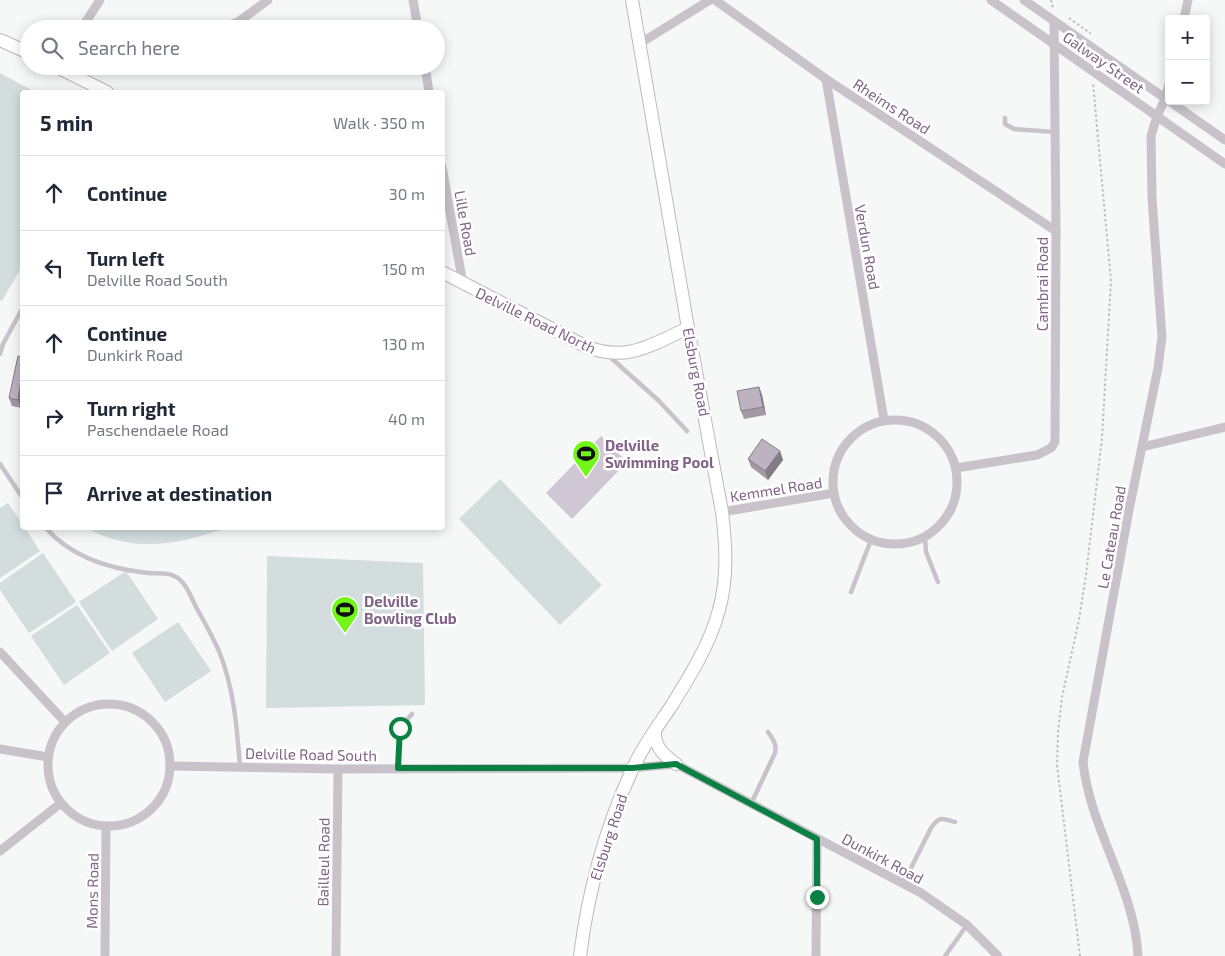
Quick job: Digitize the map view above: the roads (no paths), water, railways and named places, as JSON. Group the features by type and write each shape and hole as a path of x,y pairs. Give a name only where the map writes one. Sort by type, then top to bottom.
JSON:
{"main road":[{"name":"Elsburg Road","path":"580,956 590,891 609,827 632,768 700,658 720,609 725,572 725,532 722,512 688,328 632,0"},
{"path":"0,40 20,49"},
{"path":"73,75 103,90"},
{"name":"Delville Road North","path":"445,274 585,346 606,353 616,354 637,350 688,328"},
{"path":"655,731 655,738 659,749 676,764"}],"street":[{"path":"87,20 100,0"},
{"path":"241,20 268,0"},
{"path":"413,0 416,20"},
{"path":"639,44 710,0"},
{"name":"Rheims Road","path":"715,0 826,79 1056,232"},
{"name":"Galway Street","path":"991,0 1225,164"},
{"name":"Galway Street","path":"1024,0 1165,99"},
{"path":"1185,15 1188,0"},
{"name":"Cambrai Road","path":"956,468 1037,454 1051,448 1055,442 1054,21"},
{"path":"426,75 429,90"},
{"name":"Verdun Road","path":"826,79 884,420"},
{"name":"Le Cateau Road","path":"1138,956 1134,925 1087,787 1083,762 1158,368 1162,337 1150,136 1165,99"},
{"name":"Galway Street","path":"1174,105 1225,140"},
{"name":"Lille Road","path":"445,184 463,284"},
{"path":"884,420 908,420 929,430 946,446 956,468 958,482 956,495 952,508 945,520 925,538 912,543 885,544 859,534 841,513 834,493 833,476 835,464 845,444 862,428 884,420"},
{"path":"1142,447 1225,427"},
{"name":"Kemmel Road","path":"722,512 834,493"},
{"path":"0,652 65,722"},
{"path":"97,705 115,705 132,709 143,715 160,732 169,754 170,766 165,790 151,810 141,818 130,823 106,827 81,820 70,813 61,803 50,781 48,756 52,742 65,722 97,705"},
{"path":"0,749 48,756"},
{"path":"632,768 676,764"},
{"name":"Dunkirk Road","path":"676,764 903,884 947,910 966,924 998,956"},
{"name":"Delville Road South","path":"170,766 338,769 632,768"},
{"name":"Bailleul Road","path":"336,956 338,769"},
{"path":"0,851 61,803"},
{"name":"Mons Road","path":"105,956 106,827"},
{"path":"816,956 817,839"}],"lane":[{"path":"1005,118 1005,124 1014,129 1055,132"},
{"path":"0,354 3,344 20,313"},
{"path":"606,353 659,401 688,431"},
{"path":"0,464 20,494"},
{"path":"48,530 67,547 85,558 118,568 175,576 181,581 218,651 228,680 236,713 240,767"},
{"path":"925,538 926,552 938,582"},
{"path":"851,592 871,540"},
{"path":"398,768 400,728 412,714"},
{"path":"751,804 776,753 777,748 774,739 768,732"},
{"path":"903,884 936,821 943,818 955,822"},
{"path":"945,956 966,924"}],"place":[{"name":"Delville Swimming Pool","path":"586,478"},
{"name":"Delville Bowling Club","path":"345,634"}]}
